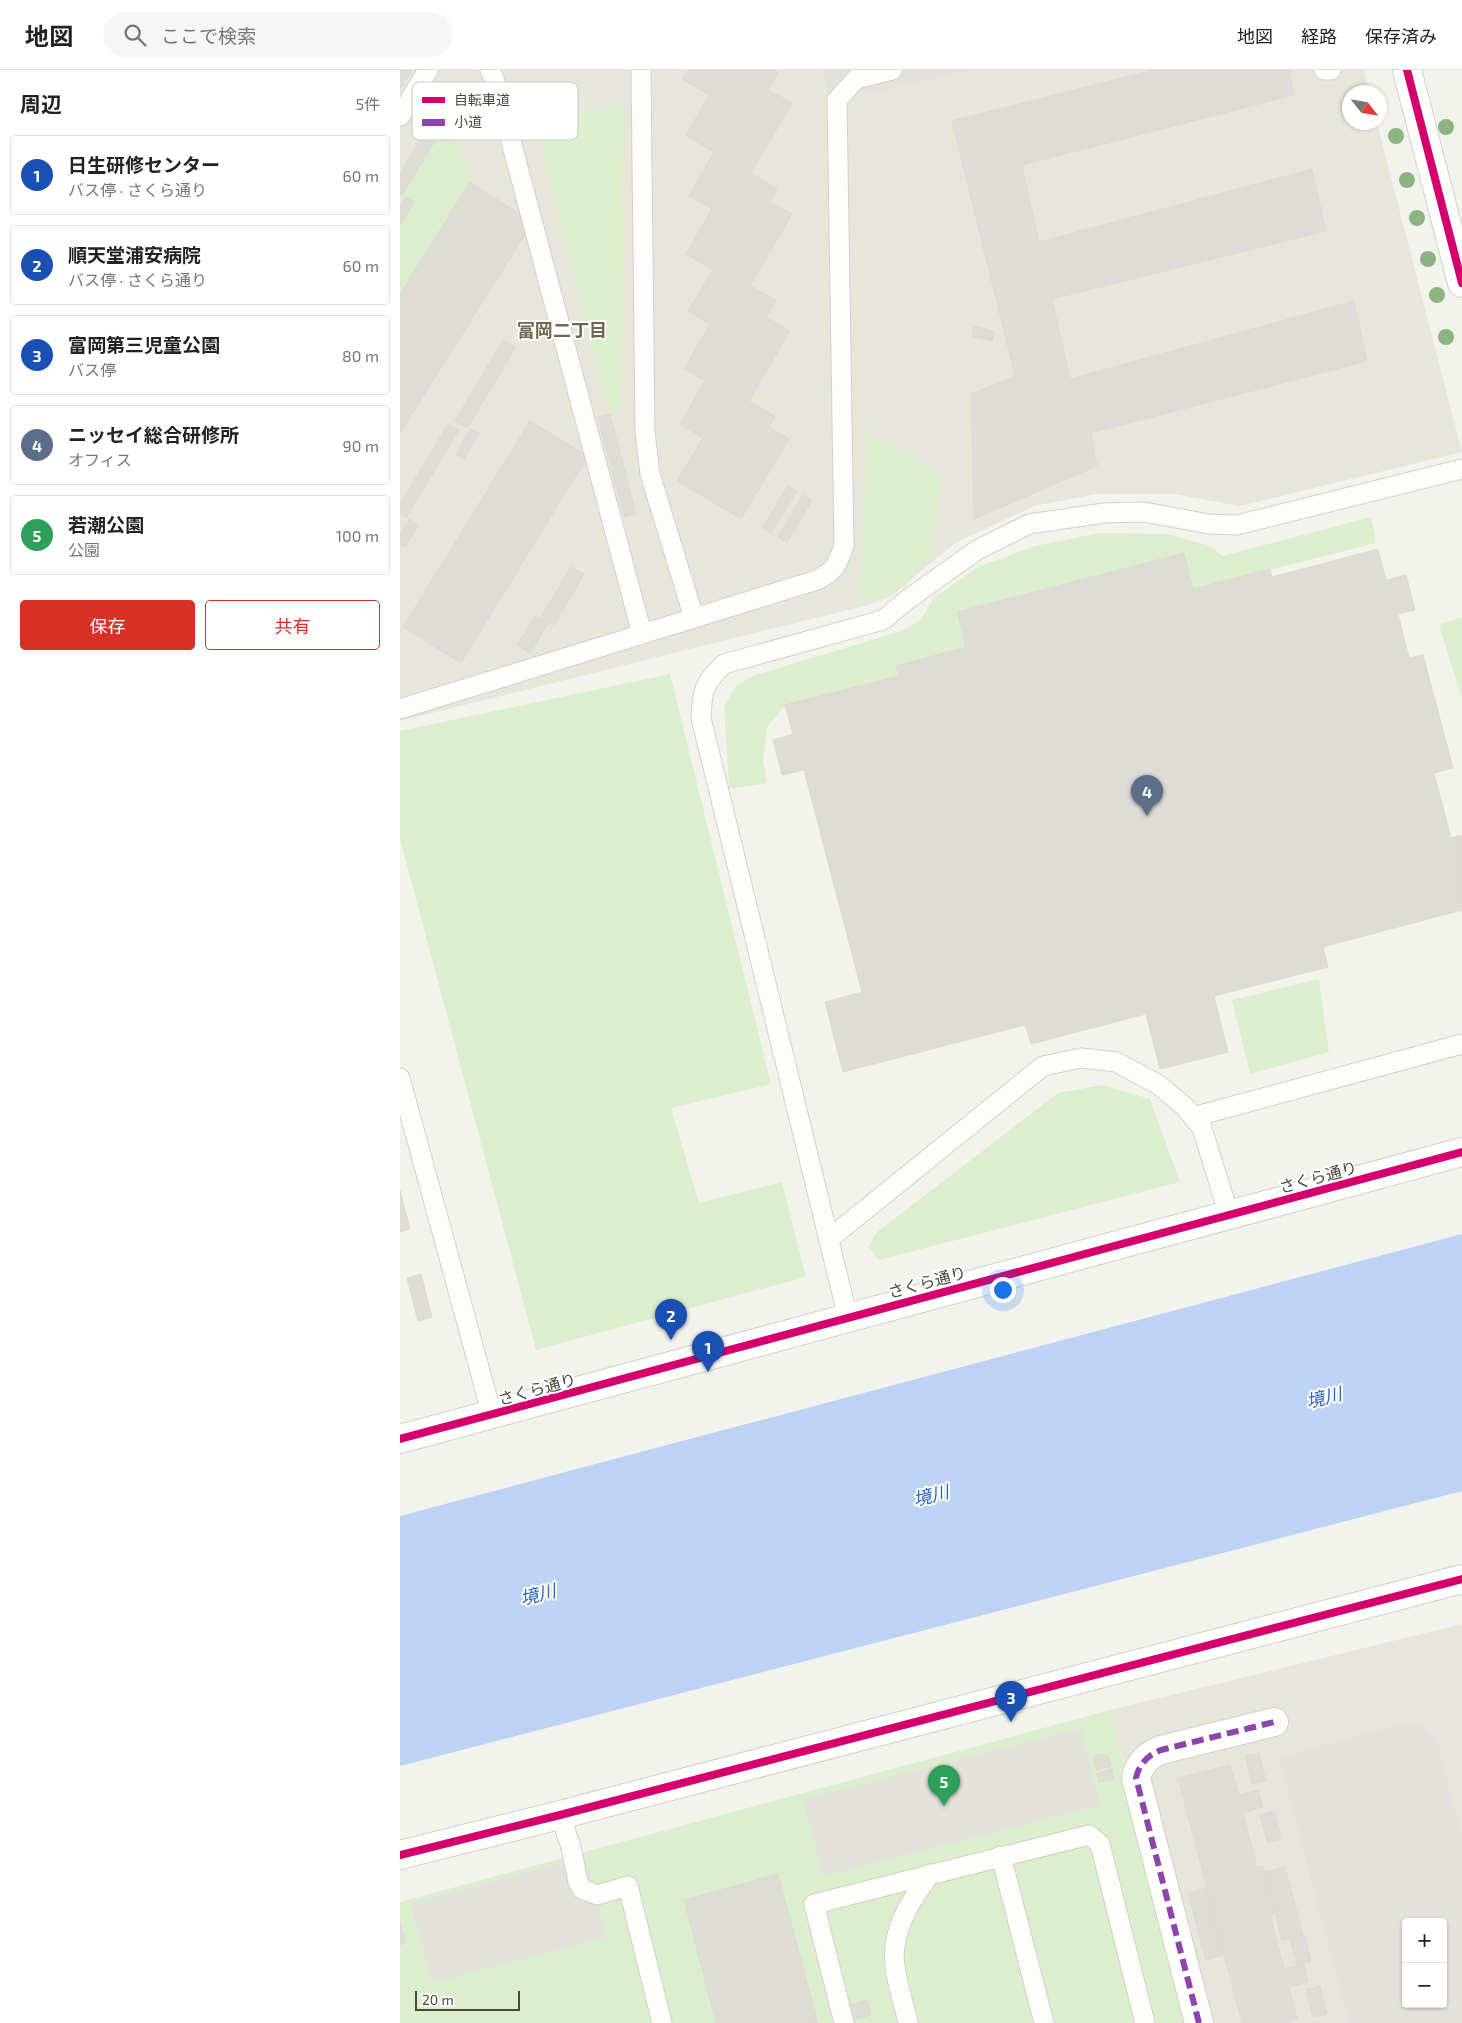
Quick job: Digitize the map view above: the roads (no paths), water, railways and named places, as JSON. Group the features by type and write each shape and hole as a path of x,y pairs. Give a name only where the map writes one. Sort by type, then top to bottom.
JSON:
{"street":[{"path":"1407,70 1462,283"},
{"name":"さくら通り","path":"400,1439 1462,1152"},
{"path":"400,1855 560,1815 1462,1579"},
{"path":"1199,2023 1136,1778 1138,1768 1152,1754 1162,1750 1274,1722"}],"lane":[{"path":"421,82 428,70"},
{"path":"490,70 496,82"},
{"path":"641,70 645,432 650,474 694,618"},
{"path":"400,709 817,580 831,574 839,561 844,545 837,100 856,79 892,70"},
{"path":"1324,70 1331,70"},
{"path":"400,116 412,96"},
{"path":"512,140 642,634"},
{"path":"848,1318 701,718 702,694 711,677 724,664 883,620 907,600 977,550 1029,524 1104,513 1144,512 1209,524 1237,525 1462,469"},
{"path":"1193,1117 1462,1044"},
{"path":"829,1239 1043,1066 1081,1058 1116,1062 1159,1086 1186,1108 1202,1128 1229,1215"},
{"path":"400,1078 492,1415"},
{"path":"560,1815 571,1847 578,1882 582,1890 597,1895 628,1886 662,2023"},
{"path":"844,2023 814,1904 1089,1835 1100,1844 1145,2023"},
{"path":"1001,1856 1044,2023"},
{"path":"908,2023 895,1967 894,1948 911,1900 930,1874"}],"water":[{"name":"境川","path":"1462,1234 1462,1491 400,1766 400,1516"}],"place":[{"name":"ニッセイ総合研修所","path":"1147,816"},
{"name":"順天堂浦安病院","path":"671,1340"},
{"name":"日生研修センター","path":"708,1372"},
{"name":"富岡第三児童公園","path":"1011,1722"},
{"name":"若潮公園","path":"944,1806"}],"district":[{"name":"富岡二丁目","path":"562,331"}]}
